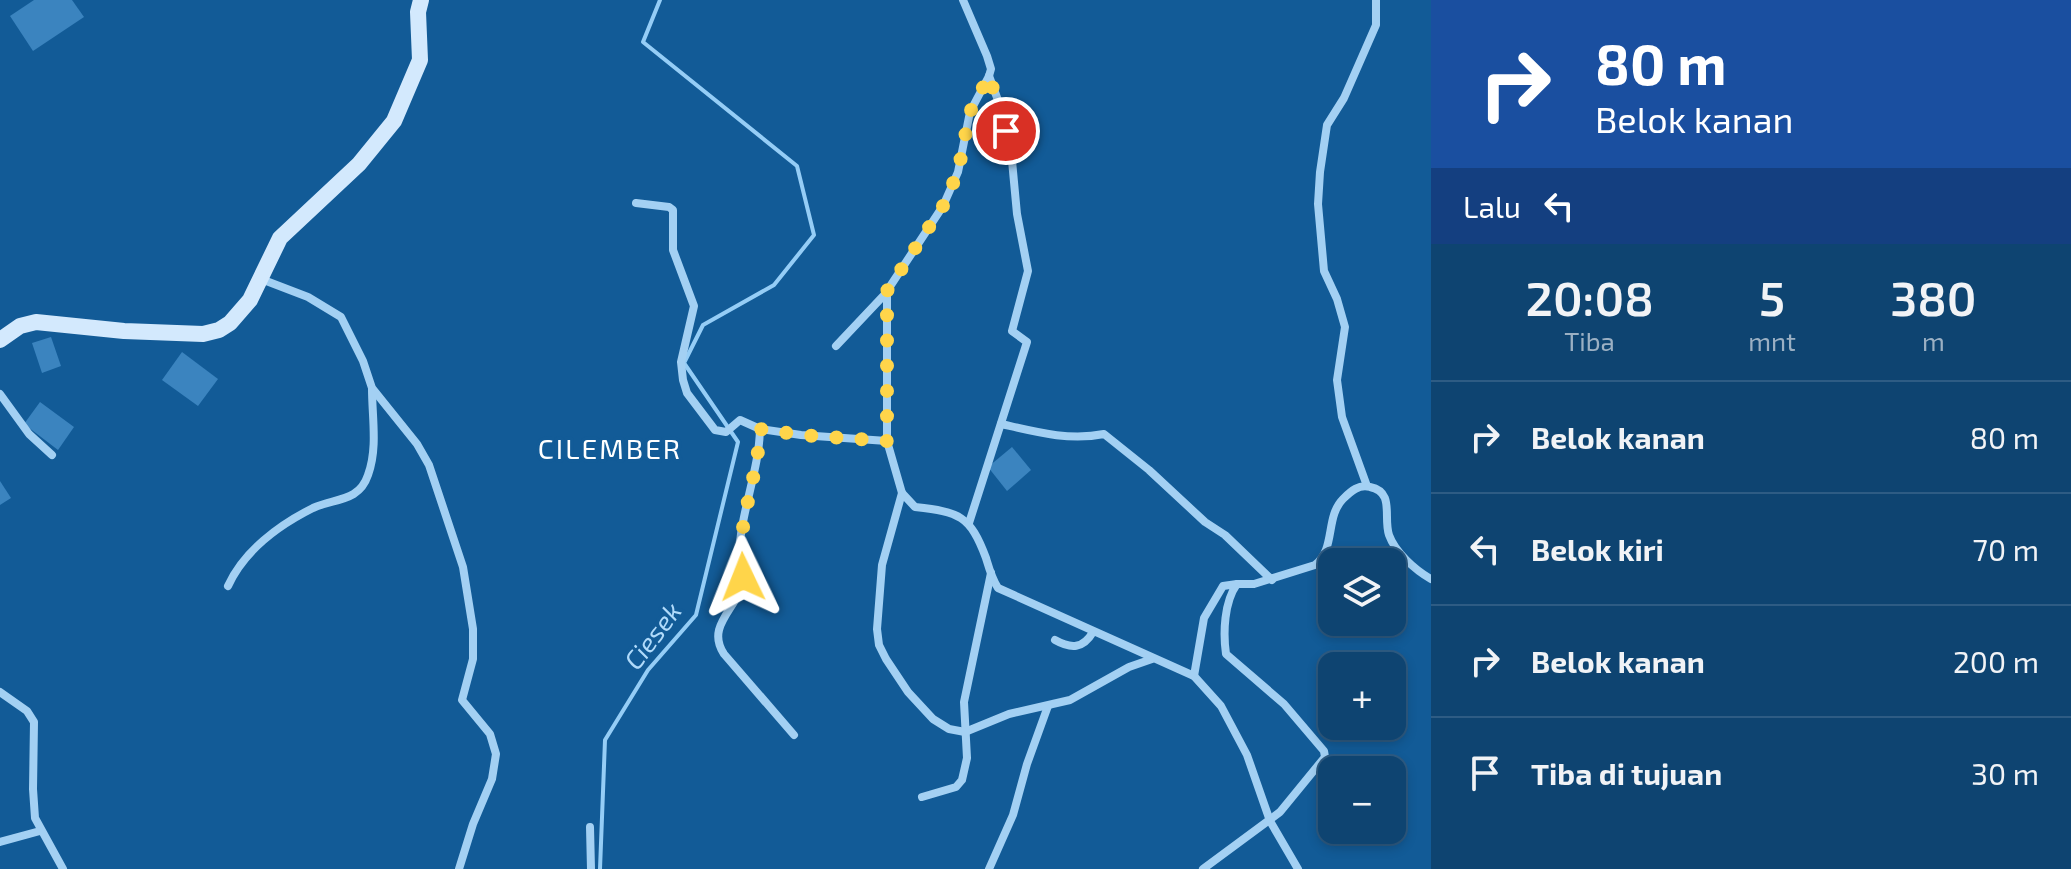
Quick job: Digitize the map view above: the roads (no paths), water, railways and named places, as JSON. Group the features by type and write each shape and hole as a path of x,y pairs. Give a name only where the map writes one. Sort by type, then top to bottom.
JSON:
{"street":[{"path":"0,340 25,324 41,321 124,331 208,333 223,328 235,319 250,300 280,238 359,164 394,121 420,60 418,12 421,0"},
{"path":"836,346 887,291 943,206 958,172 970,112 991,69 963,0"},
{"path":"1367,486 1342,417 1337,380 1345,327 1324,271 1318,204 1327,125 1344,98 1376,25 1376,0"},
{"path":"969,523 1027,342 1012,331 1028,271 1017,214 1011,150 1002,111 989,76"},
{"path":"636,203 673,210 673,250 695,313 682,354 683,380 687,393 712,427 726,432 737,421 745,421 760,429 801,435 887,441"},
{"path":"228,586 238,567 256,546 315,507 349,498 363,485 372,457 372,388 363,361 341,317 308,297 261,279"},
{"path":"887,291 887,441 907,501 915,507 952,512 969,523 977,534 998,588 1194,676 1221,706 1247,755 1270,821 1298,869"},
{"path":"372,388 417,444 429,465 463,567 474,645 462,700 490,734 496,754 492,779 459,869"},
{"path":"0,394 29,434 52,455"},
{"path":"1001,424 1043,434 1084,438 1104,434 1273,579"},
{"path":"760,429 755,478 741,539 739,558 743,580 718,629 718,642 724,654 794,735"},
{"path":"1194,676 1207,610 1223,586 1254,584 1300,571 1322,560 1331,531 1331,517 1342,500 1358,487 1367,486 1385,497 1389,535 1394,544 1421,574 1431,579"},
{"path":"902,493 879,586 879,645 899,679 925,712 949,729 965,732 1009,714 1086,694 1120,672 1152,659"},
{"path":"922,797 948,791 960,784 967,758 964,702 991,573"},
{"path":"1203,869 1270,821 1323,762 1324,751 1284,704 1226,654 1229,594 1237,584"},
{"path":"1055,640 1078,646 1087,642 1093,632"},
{"path":"0,692 27,711 34,722 35,818 63,869"},
{"path":"989,869 1013,815 1048,706"},
{"path":"590,827 591,869"},
{"path":"0,842 40,831"}],"waterway":[{"name":"Ciesek","path":"600,869 605,740 648,670 696,615 738,442 684,363 703,325 774,285 814,235 797,166 643,42 660,0"}],"district":[{"name":"CILEMBER","path":"610,449"}]}
